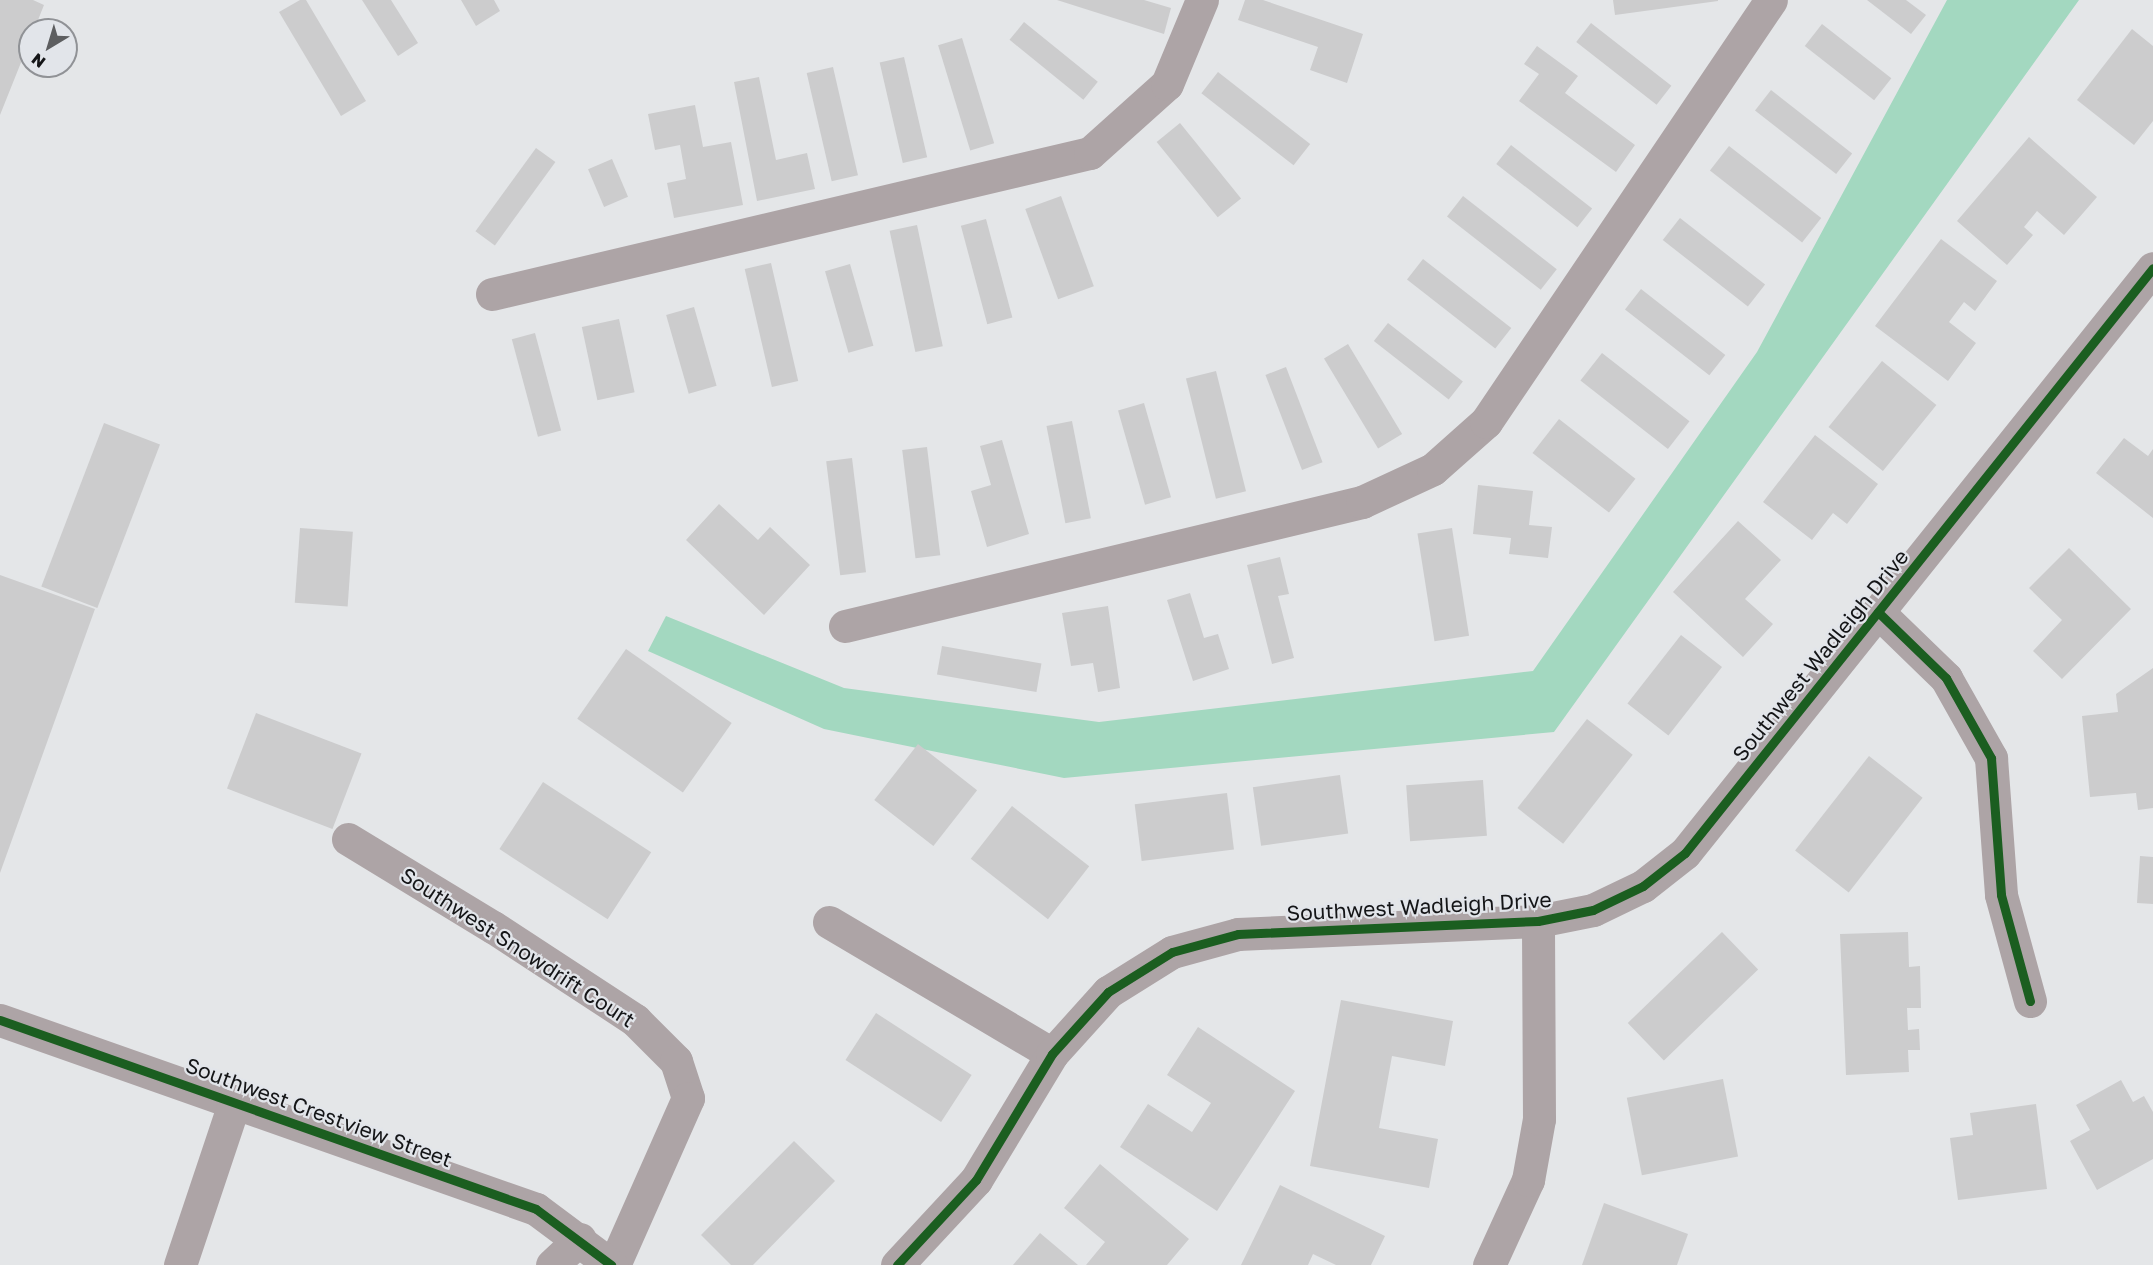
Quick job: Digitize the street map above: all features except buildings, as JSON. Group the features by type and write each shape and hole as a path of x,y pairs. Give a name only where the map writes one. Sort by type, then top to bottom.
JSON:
{"street":[{"path":"492,294 1090,153 1167,84 1202,0"},
{"path":"845,626 1362,502 1433,469 1486,422 1770,0"},
{"name":"Southwest Wadleigh Drive","path":"897,1265 976,1180 1052,1054 1108,992 1172,952 1238,934 1538,921 1593,910 1643,886 1685,853 2153,268"},
{"path":"1878,612 1946,678 1991,758 2001,895 2030,1001"},
{"name":"Southwest Snowdrift Court","path":"348,839 494,927 635,1020 676,1061 688,1098 613,1265"},
{"path":"1489,1265 1528,1180 1539,1119 1538,921"},
{"path":"829,922 1052,1054"},
{"name":"Southwest Crestview Street","path":"0,1020 536,1209 613,1265"},
{"path":"180,1265 235,1101"},
{"path":"552,1265 580,1239"}],"green space":[{"path":"1947,0 2079,0 1554,732 1064,778 824,729 648,651 666,616 844,688 1099,722 1533,671 1757,352"}],"cycle path":[{"path":"897,1265 976,1180 1052,1054 1108,992 1172,952 1238,934 1538,921 1593,910 1643,886 1685,853 2153,268"},
{"path":"1878,612 1946,678 1991,758 2001,895 2030,1001"},
{"path":"0,1020 536,1209 611,1265"}]}
